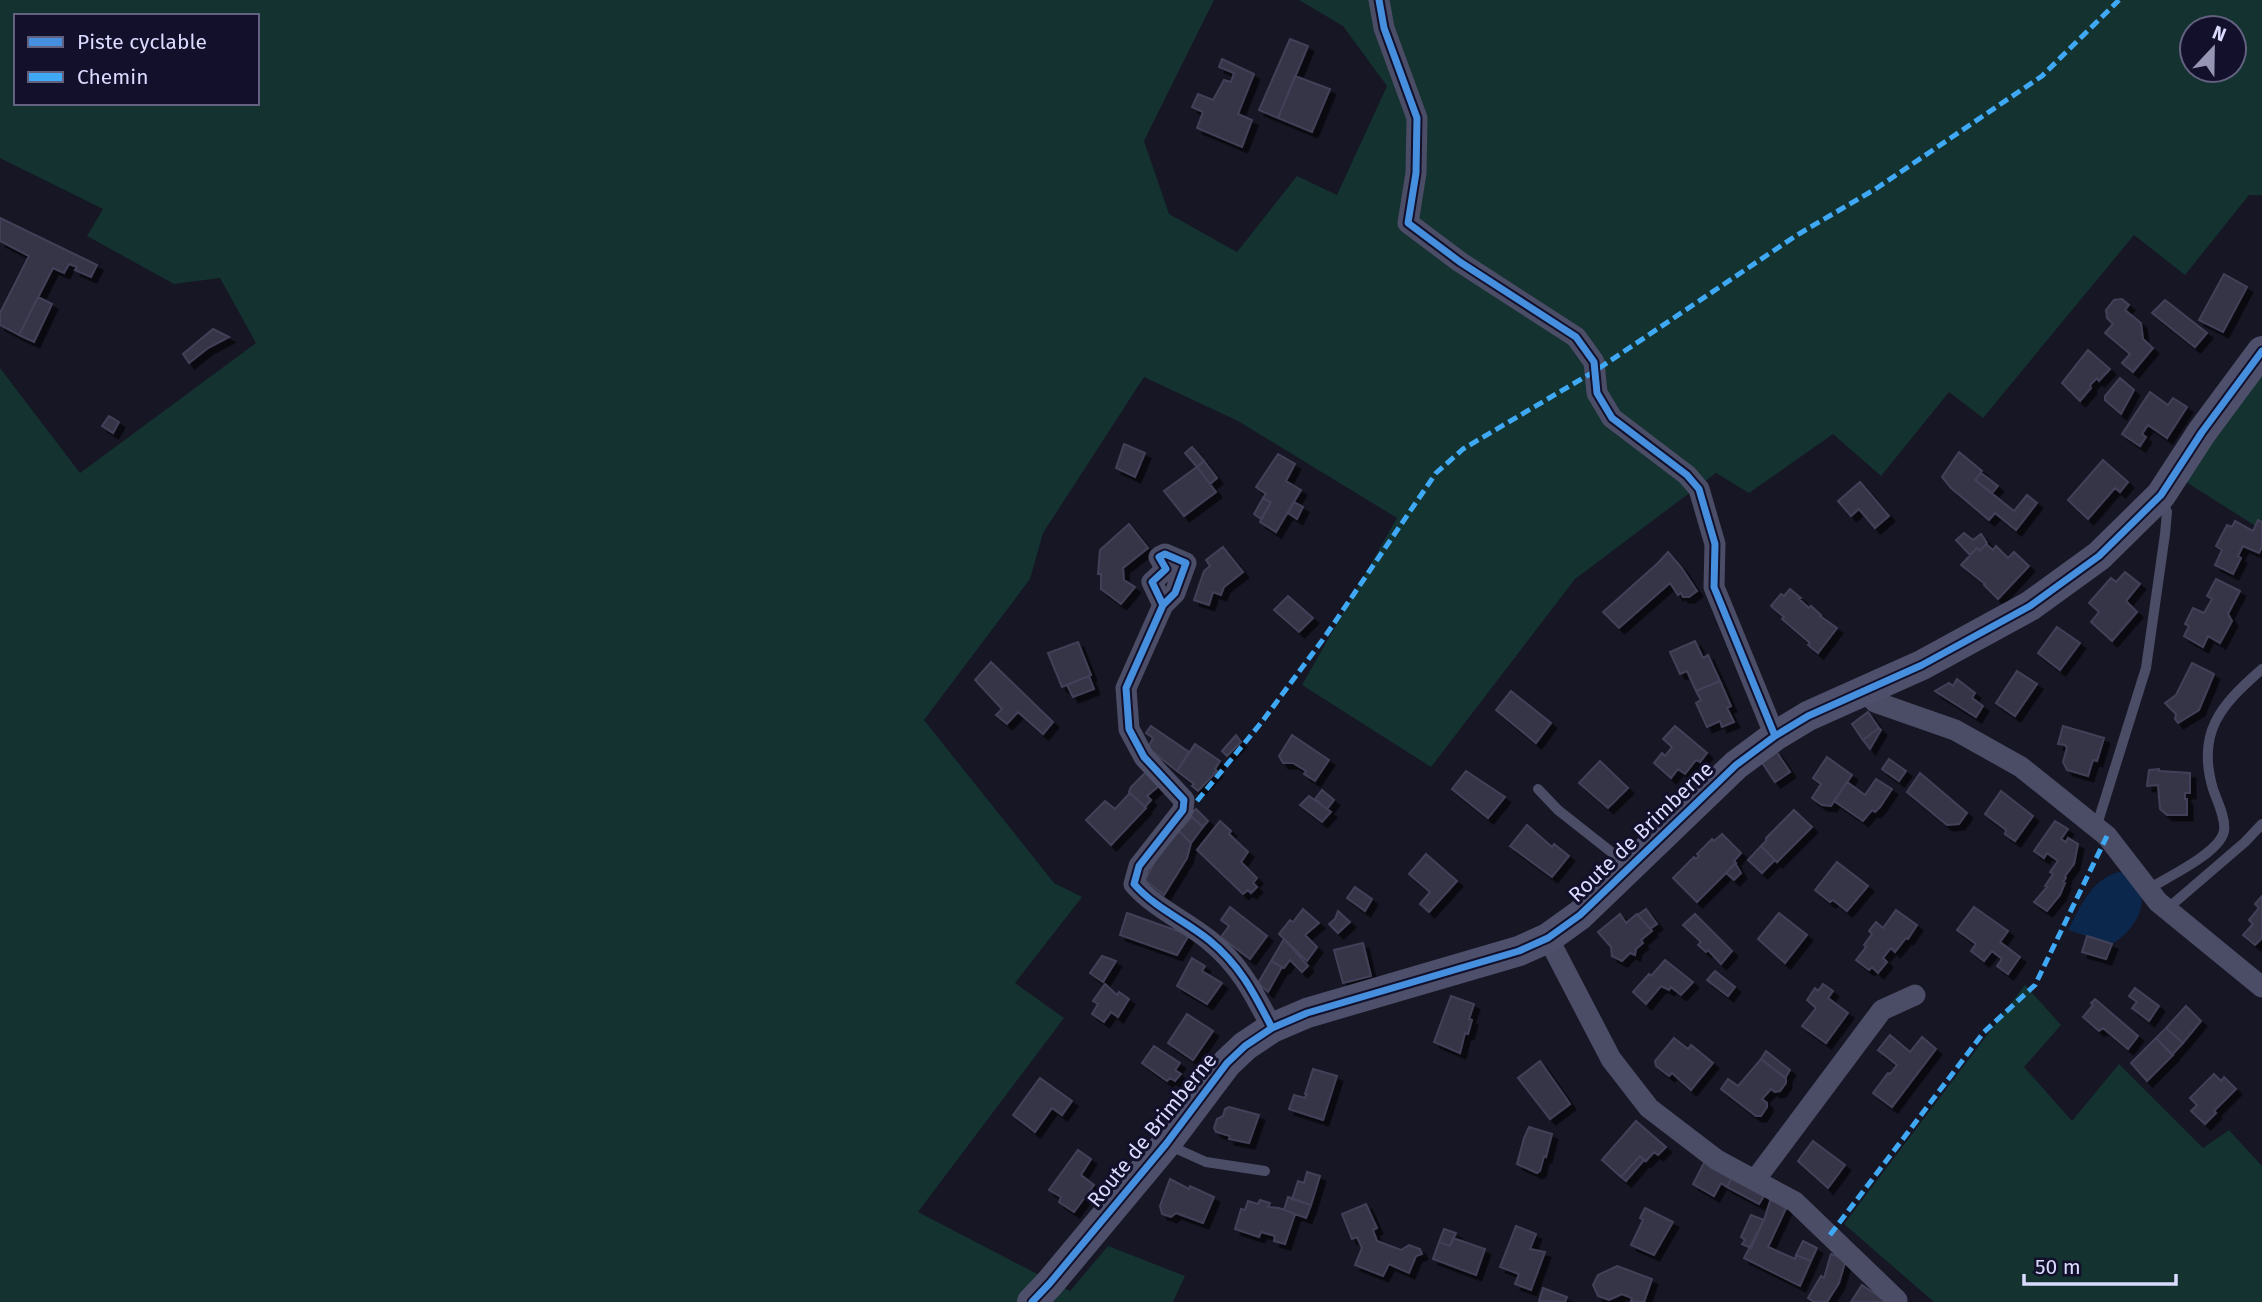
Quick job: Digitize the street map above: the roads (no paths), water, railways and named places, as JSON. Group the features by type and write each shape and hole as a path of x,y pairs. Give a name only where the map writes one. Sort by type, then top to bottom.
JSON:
{"street":[{"path":"1379,0 1384,28 1417,118 1416,173 1408,223 1460,262 1576,337 1594,362 1597,393 1612,418 1676,467 1699,489 1715,544 1714,587 1775,736"},
{"name":"Route de Brimberne","path":"1031,1302 1050,1283 1166,1144 1227,1063 1245,1045 1272,1028 1307,1013 1519,951 1548,938 1580,915 1737,765 1775,736 1808,716 1922,665 2029,606 2099,556 2161,495 2202,432 2262,351"},
{"path":"1163,605 1126,688 1129,729 1144,757 1184,800 1183,810 1139,866 1134,884 1147,898 1209,940 1245,976 1272,1028"},
{"path":"1865,691 1875,702 1955,730 2021,767 2107,836 2167,909 2262,987"},
{"path":"1548,938 1611,1059 1649,1108 1717,1160 1795,1202 1897,1300"},
{"path":"1755,1180 1882,1010 1915,995"}],"lane":[{"path":"2096,828 2146,668 2156,613 2167,512 2161,495"},
{"path":"2148,889 2216,845 2224,831 2223,817 2208,771 2206,753 2209,736 2216,719 2262,669"},
{"path":"1538,789 1558,810 1631,867"},
{"path":"2167,909 2262,824"},
{"path":"1166,1144 1206,1163 1265,1171"}],"water":[{"path":"2119,872 2126,873 2139,889 2142,899 2139,915 2130,929 2112,944 2068,930 2094,887"}]}
